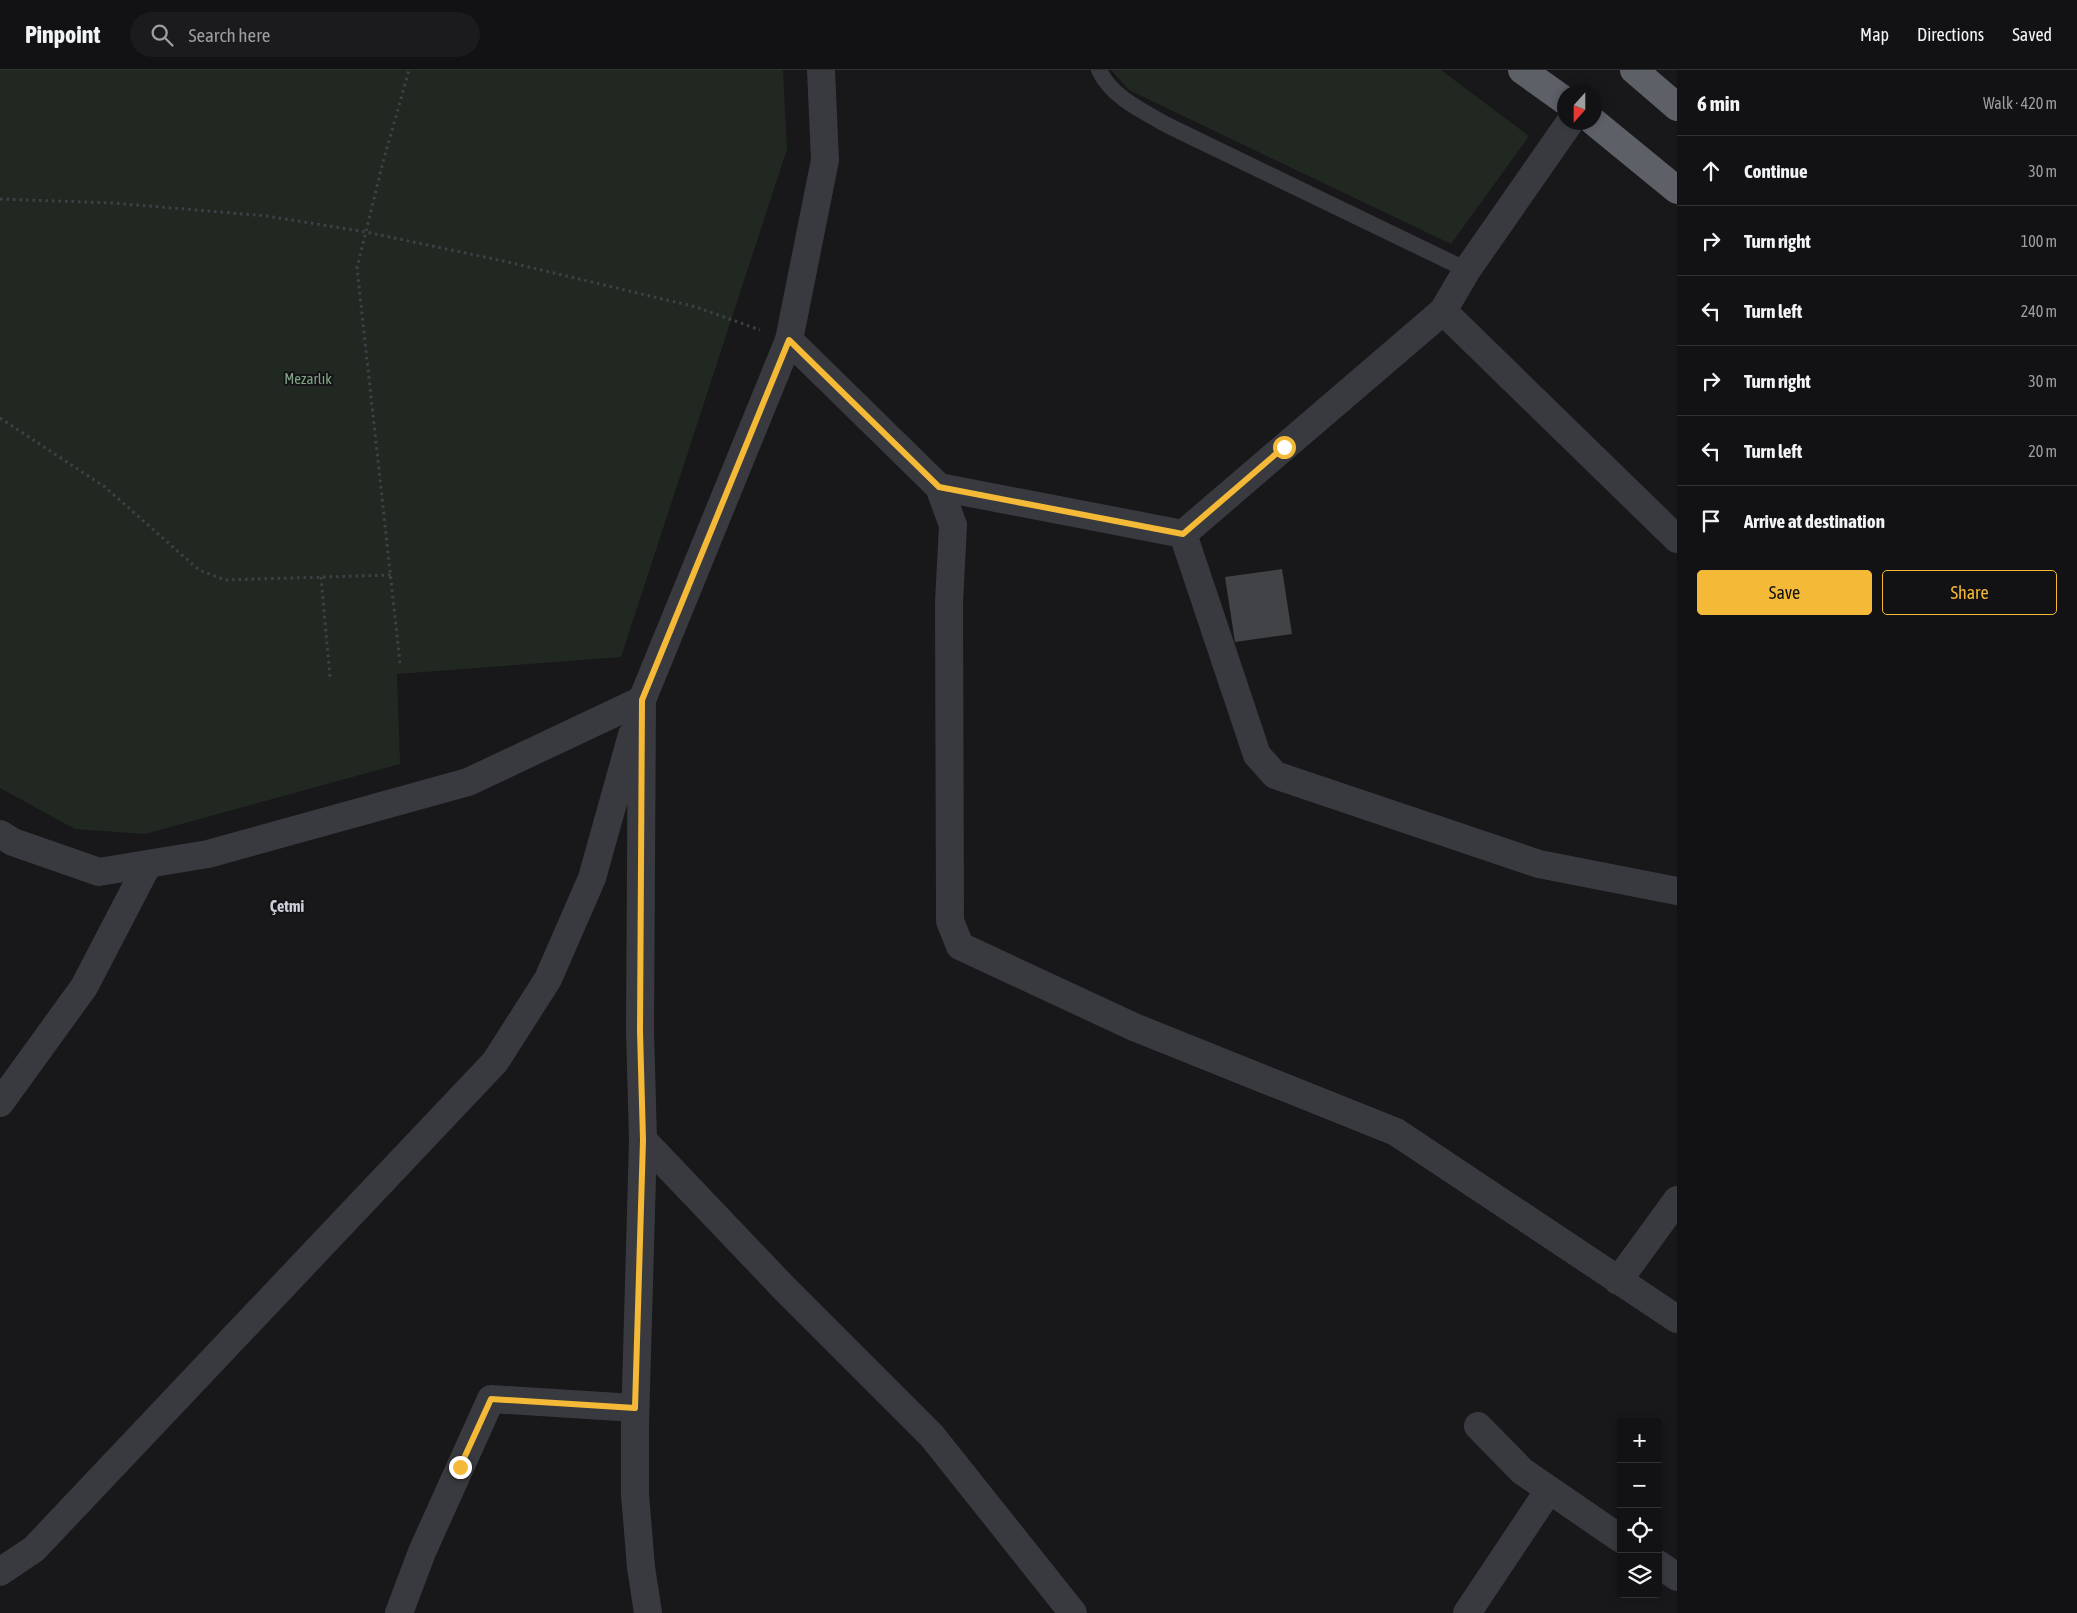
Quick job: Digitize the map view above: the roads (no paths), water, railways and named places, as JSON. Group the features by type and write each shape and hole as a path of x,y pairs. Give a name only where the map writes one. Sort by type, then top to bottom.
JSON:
{"highway":[{"path":"1522,70 1557,95"},
{"path":"1634,70 1677,108"},
{"path":"1602,129 1677,190"}],"street":[{"path":"0,1572 34,1549 495,1062 548,979 592,878 642,700 789,340 825,160 822,70"},
{"path":"1183,534 1443,311 1467,270 1564,130"},
{"path":"1443,311 1677,539"},
{"path":"789,340 939,487 953,525 949,603 950,921 960,946 1134,1027 1396,1132 1677,1319"},
{"path":"939,487 1183,534"},
{"path":"1183,534 1257,755 1275,776 1539,864 1677,891"},
{"path":"0,834 13,842 99,872 208,854 468,782 642,700"},
{"path":"642,700 640,1031 643,1140 635,1408 635,1495 641,1567 648,1613"},
{"path":"0,1104 84,988 148,864"},
{"path":"643,1140 784,1288 932,1436 1073,1613"},
{"path":"1618,1281 1677,1200"},
{"path":"399,1613 422,1552 491,1399 635,1408"},
{"path":"1478,1426 1522,1471 1617,1536"},
{"path":"1467,1613 1549,1490"},
{"path":"1662,1567 1677,1577"}],"lane":[{"path":"1099,70 1103,80 1134,106 1170,126 1467,270"}],"district":[{"name":"Çetmi","path":"287,906"}],"park label":[{"name":"Mezarlık","path":"308,379"}]}
